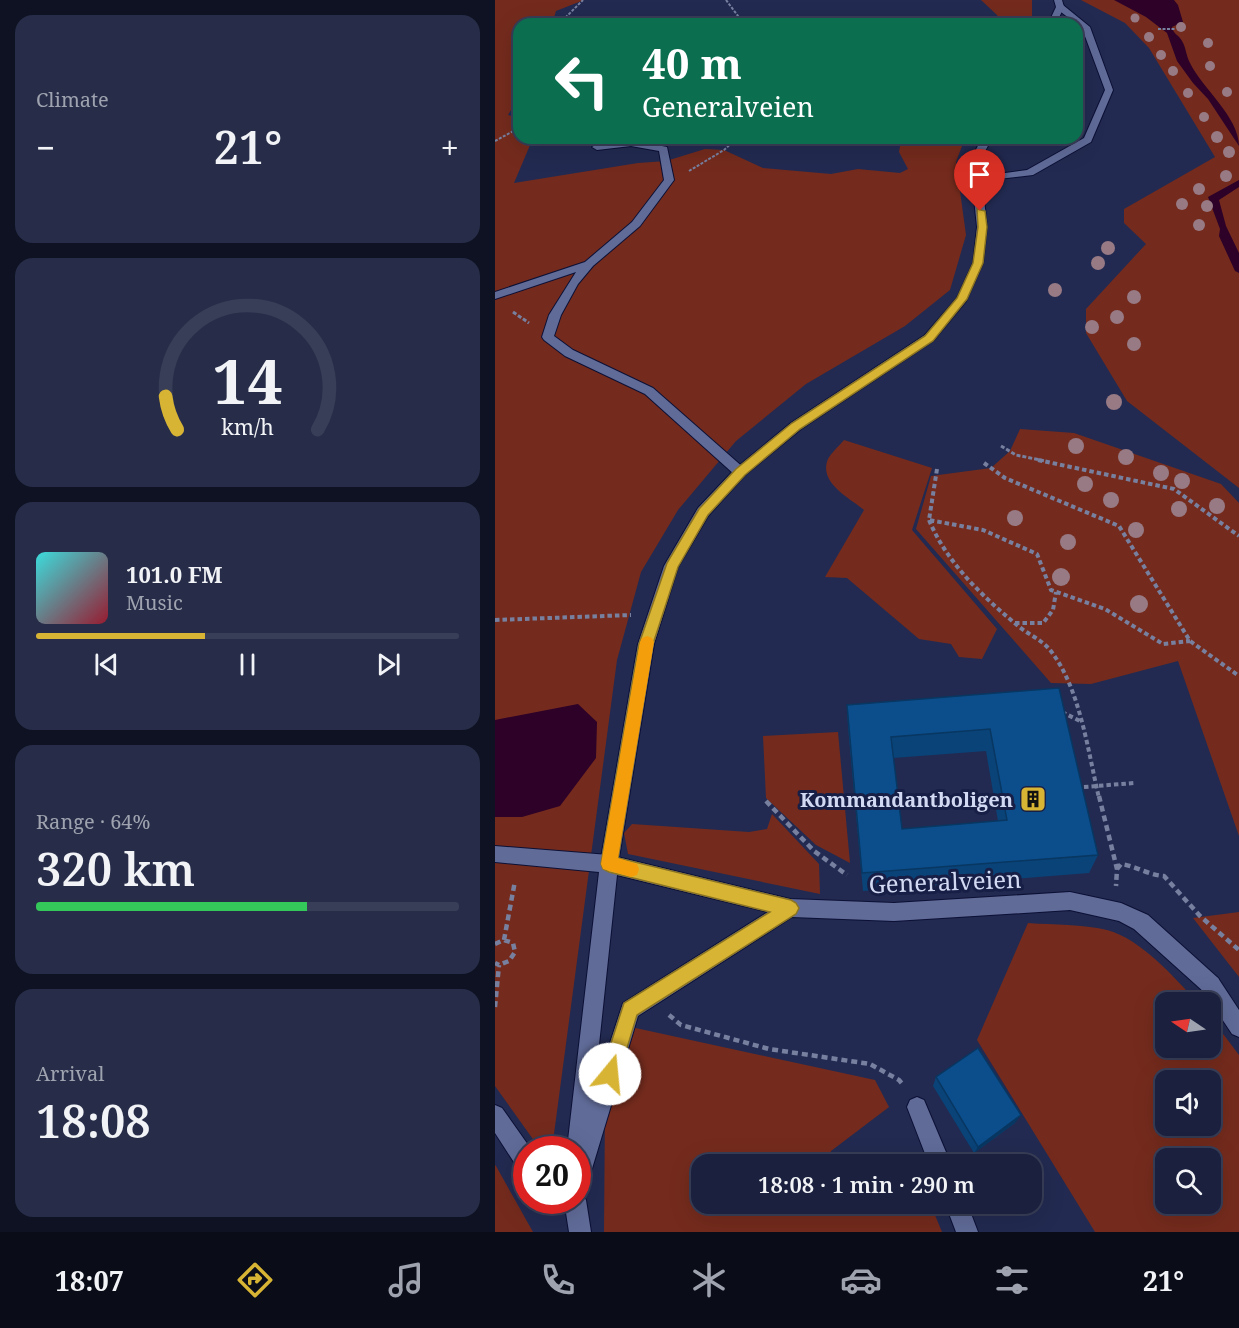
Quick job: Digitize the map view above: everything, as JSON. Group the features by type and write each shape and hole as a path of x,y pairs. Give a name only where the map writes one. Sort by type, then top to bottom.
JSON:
{"street":[{"path":"1059,4 1075,18"},
{"path":"1083,24 1086,27 1109,90 1088,140 1083,143"},
{"path":"597,147 614,144"},
{"path":"648,144 664,149 669,180 636,224 589,264 573,283 555,315 548,337 570,353 649,391 740,472"},
{"path":"579,1136 609,864 646,644 671,566 698,521 740,472 796,426 929,338 962,299 978,263 982,227 975,161 984,144"},
{"path":"976,180 1030,173 1081,144"},
{"path":"495,296 589,264"},
{"name":"Generalveien","path":"495,854 609,864 791,908 894,912 1070,901 1116,911 1141,922 1211,985 1239,1027"},
{"path":"591,1137 630,1010 791,908"},
{"path":"913,1100 936,1154"},
{"path":"495,1115 513,1141"},
{"path":"578,1214 581,1232"},
{"path":"960,1214 967,1232"}],"path":[{"path":"565,18 583,0"},
{"path":"726,0 740,18"},
{"path":"1158,29 1175,29"},
{"path":"495,141 513,131"},
{"path":"669,180 689,171 725,150 731,144"},
{"path":"513,312 548,337"},
{"path":"1001,446 1016,455 1174,489 1239,536"},
{"path":"984,463 1005,478 1119,526 1190,641 1239,676"},
{"path":"937,469 929,520 934,534 973,585 1015,623 1050,649 1074,696 1117,869 1116,911"},
{"path":"929,520 983,530 1037,554 1051,590 1105,609 1163,644 1190,641"},
{"path":"1015,623 1043,623 1053,610 1056,592"},
{"path":"495,620 656,614"},
{"path":"1057,709 1081,721"},
{"path":"1084,788 1134,783"},
{"path":"766,801 814,851 847,875"},
{"path":"504,940 519,856"},
{"path":"1117,869 1121,864 1129,865 1143,874 1164,876 1200,916 1239,950"},
{"path":"495,945 504,940 513,943 515,952 509,961 497,964 495,1007"},
{"path":"648,998 681,1025 769,1049 870,1064 899,1080 913,1100"}],"shaded area":[{"path":"495,0 584,0 556,11 554,18 513,18 513,107 508,115 513,116 513,144 530,144 514,183 638,163 666,161 705,149 724,150 763,168 831,174 858,169 900,173 908,169 899,152 900,144 963,144 956,162 966,235 950,290 905,326 806,384 736,441 678,510 641,572 617,660 554,1136 531,1136 495,1086"},
{"path":"981,0 1032,0 1032,18 998,18"},
{"path":"1081,0 1239,0 1239,488 1127,401 1086,333 1086,309 1146,244 1124,223 1124,209 1215,157 1149,48 1125,23"},
{"path":"1114,0 1174,0 1178,5 1183,22 1172,27 1181,39 1196,73 1233,124 1239,146 1208,99 1177,61 1167,33 1146,17"},
{"path":"1239,180 1239,187 1219,200 1226,226 1239,253 1239,273 1235,271 1219,236 1220,229 1208,197"},
{"path":"1020,429 1074,433 1221,484 1239,503 1239,836 1178,661 1091,684 1051,683 916,529 931,476 991,468 1010,451"},
{"path":"844,440 932,468 912,530 997,629 982,659 959,657 951,644 919,639 847,578 825,577 864,510 837,489 827,475 828,459"},
{"path":"578,704 597,722 596,758 560,806 522,817 495,817 495,720"},
{"path":"838,732 850,863 816,845 766,798 763,736"},
{"path":"772,814 819,864 820,894 628,854 624,833 632,824 749,832 767,829"},
{"path":"1239,912 1239,977 1193,918"},
{"path":"1028,923 1097,928 1120,935 1156,960 1187,992 1155,992 1155,1058 1221,1058 1221,1031 1239,1055 1239,1232 1095,1232 977,1040"},
{"path":"631,1027 875,1080 889,1107 831,1151 831,1154 691,1154 691,1214 846,1214 847,1216 850,1214 935,1214 942,1232 604,1232 605,1107"},
{"path":"495,1165 513,1196 513,1214 523,1214 533,1232 495,1232"}],"building":[{"name":"Kommandantboligen","path":"1059,688 1098,855 862,873 847,705","holes":["990,729 1007,820 902,829 891,737"]},
{"path":"978,1048 1021,1115 978,1147 936,1077"}],"slow traffic":[{"path":"631,869 609,864 647,642"}],"place":[{"name":"Kommandantboligen","path":"1033,799"}],"route":[{"path":"610,1074 630,1010 791,908 609,864 646,644 671,566 703,512 740,472 796,426 929,338 962,299 978,263 982,227 980,211"}]}
